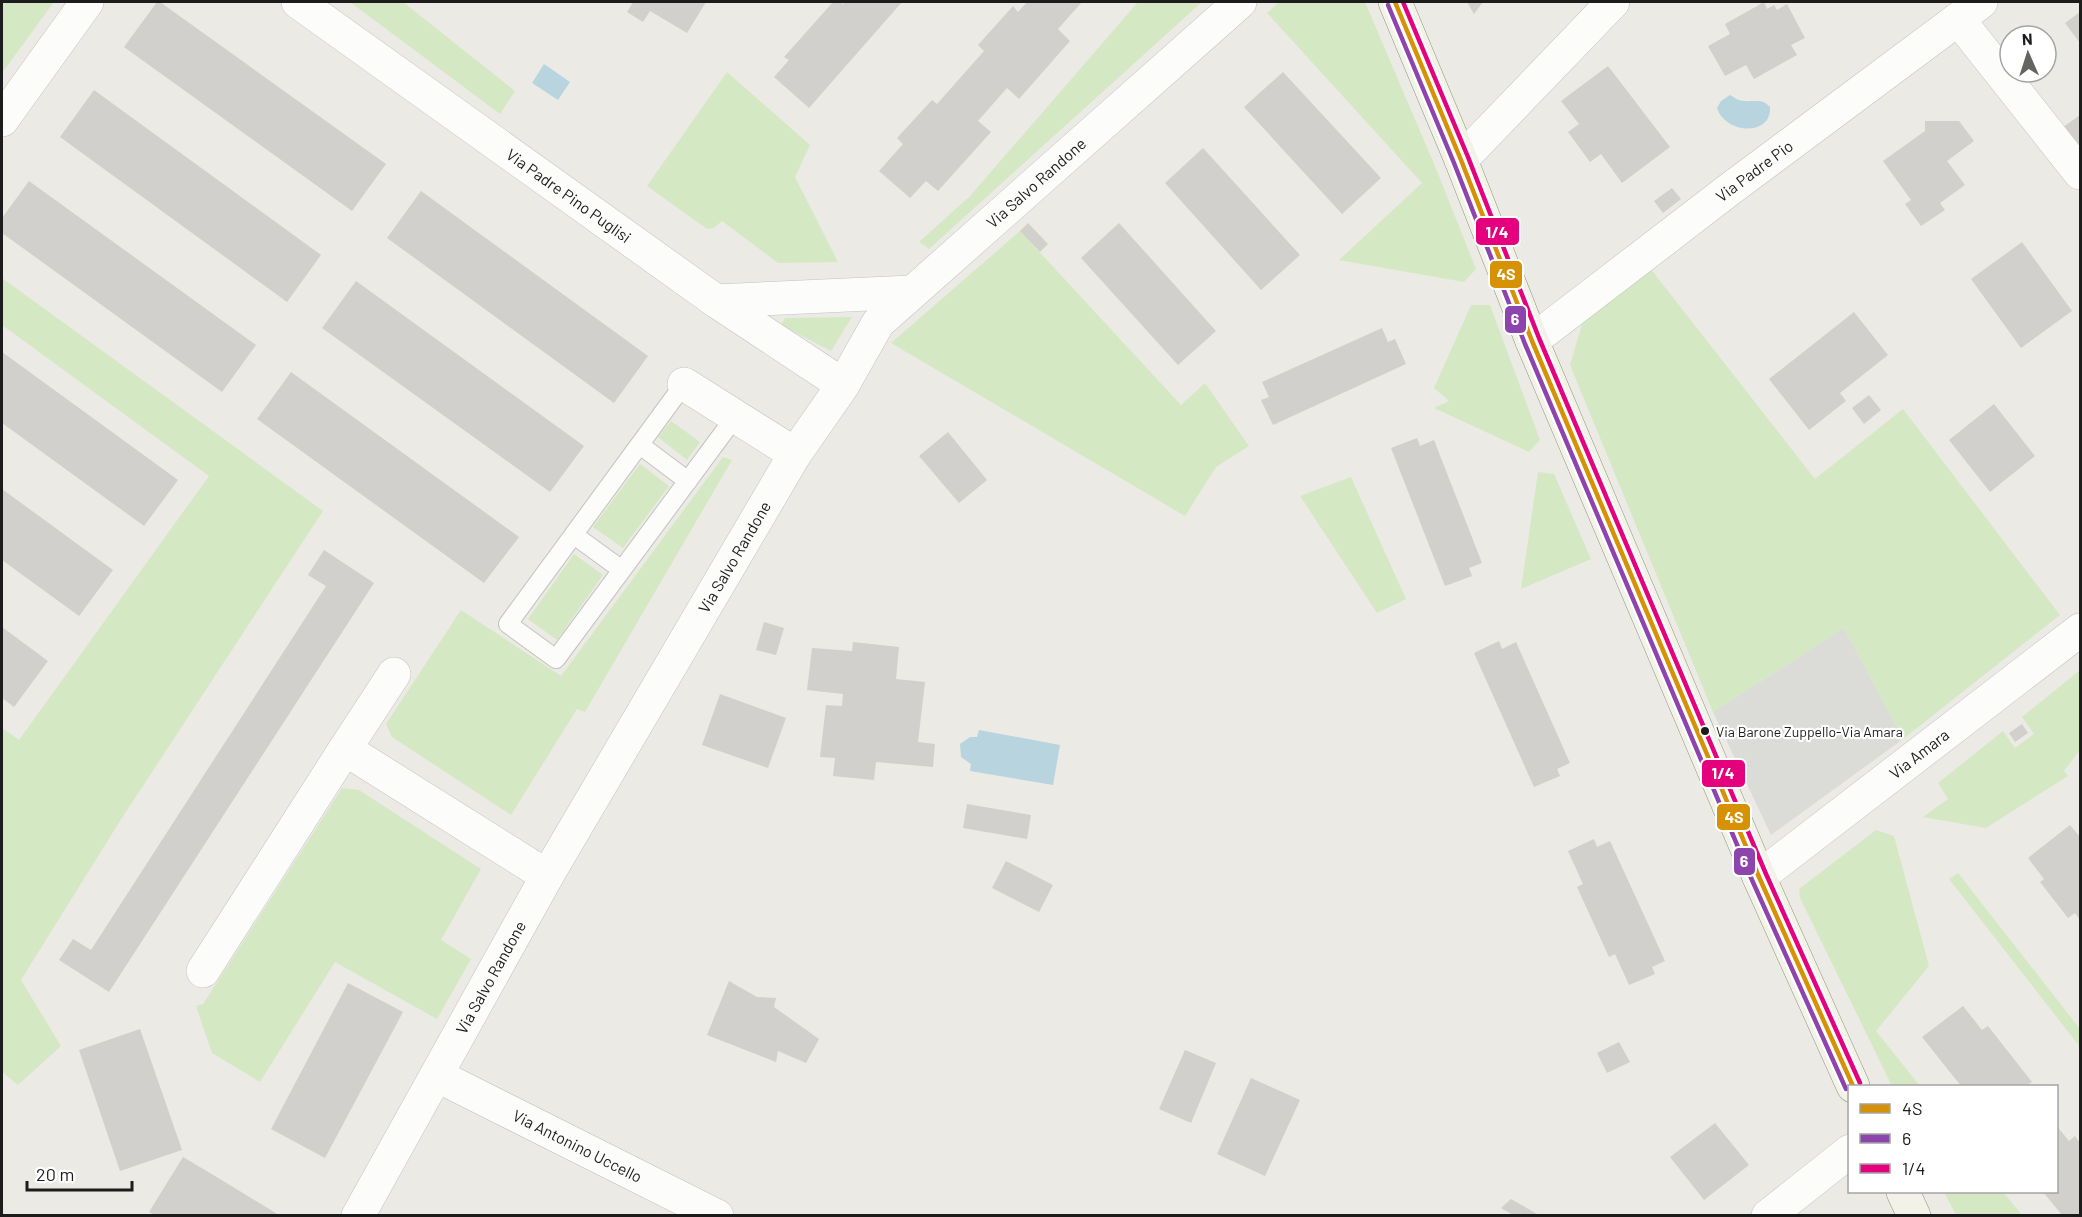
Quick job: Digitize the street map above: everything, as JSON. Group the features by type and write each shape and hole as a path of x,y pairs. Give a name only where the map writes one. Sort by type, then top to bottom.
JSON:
{"main road":[{"path":"1395,2 1461,160 1532,341 1758,877 1853,1085"},
{"path":"1904,1193 1914,1215"}],"street":[{"path":"2,120 87,2"},
{"name":"Via Padre Pino Puglisi","path":"298,2 716,301 843,385"},
{"name":"Via Salvo Randone","path":"358,1215 438,1076 547,876 795,454 843,385 878,323 1240,2"},
{"path":"1461,160 1613,2"},
{"path":"1969,10 2080,173"},
{"name":"Via Padre Pio","path":"1532,341 1969,10"},
{"path":"716,301 912,292"},
{"path":"684,384 795,454"},
{"name":"Via Amara","path":"1758,877 2080,630"},
{"path":"202,971 394,674"},
{"path":"345,749 547,876"},
{"name":"Via Antonino Uccello","path":"438,1076 717,1215"},
{"path":"1768,1215 1848,1153"}],"lane":[{"path":"684,384 508,624 556,659 735,417"},
{"path":"640,445 688,481"},
{"path":"574,535 622,570"}],"green space":[{"path":"2,2 54,2 2,73"},
{"path":"350,2 403,2 515,91 500,114"},
{"path":"1138,2 1202,2 929,249 919,242 970,196"},
{"path":"1279,2 1365,2 1476,269 1464,282 1339,260 1422,183 1267,13"},
{"path":"727,72 810,145 795,177 838,262 778,263 722,221 714,228 707,229 647,186"},
{"path":"1020,231 1181,405 1205,383 1249,446 1216,467 1185,516 891,343"},
{"path":"1650,268 1815,479 1903,409 2060,615 1903,739 1844,628 1713,712 1570,365 1583,321"},
{"path":"2,278 323,511 120,821 21,980 61,1046 18,1085 2,1072 2,728 19,740 209,476 2,325"},
{"path":"1471,305 1490,305 1540,440 1529,452 1434,408 1449,401 1434,388"},
{"path":"852,317 831,351 781,325 785,318"},
{"path":"671,421 700,442 687,460 658,437"},
{"path":"723,457 732,460 585,712 577,709 511,815 392,737 386,724 461,610 561,676"},
{"path":"640,464 669,486 623,548 593,527"},
{"path":"1538,472 1554,474 1591,559 1521,589"},
{"path":"1351,477 1406,599 1377,613 1300,496"},
{"path":"574,554 603,575 557,640 528,619"},
{"path":"2080,670 2080,750 2064,771 2068,776 1986,828 1923,817 1948,799 1938,783 2003,731 2015,748 2034,734 2022,717"},
{"path":"342,788 359,790 481,869 441,940 471,959 437,1019 335,962 260,1082 212,1053 196,1006 203,1004"},
{"path":"1876,830 1894,836 1929,966 1876,1031 1919,1085 1892,1085 1800,898 1799,889"},
{"path":"1958,873 2080,1029 2080,1047 1949,879"},
{"path":"1945,1193 2004,1193 2022,1215 1956,1215"}],"shaded area":[{"path":"1844,628 1903,739 1771,835 1713,712"}],"water":[{"path":"544,64 570,82 558,100 532,83"},
{"path":"1730,95 1741,100 1764,102 1770,107 1769,117 1756,127 1738,127 1729,123 1717,108 1721,101"},
{"path":"979,730 1060,745 1053,785 970,771 971,764 961,757 960,744 970,737 977,737"}],"building":[{"path":"157,2 386,164 352,211 124,47"},
{"path":"633,2 706,2 687,33 650,11 643,22 627,12"},
{"path":"833,2 843,4 845,2 902,2 809,108 774,77 789,60 784,57"},
{"path":"1027,2 1082,2 1058,29 1070,41 1019,99 1007,88 978,121 991,132 938,191 926,181 910,198 879,171 903,144 897,138 932,100 937,104 984,51 978,45 1013,6 1018,12"},
{"path":"1467,2 1483,2 1474,14"},
{"path":"1764,2 1767,9 1774,5 1777,10 1787,4 1805,38 1791,45 1797,55 1754,79 1746,65 1725,76 1708,46 1730,34 1725,24"},
{"path":"2080,12 2080,43 2065,23"},
{"path":"1608,66 1670,147 1622,183 1601,154 1590,162 1568,132 1579,124 1561,101"},
{"path":"1283,72 1381,178 1342,214 1244,107"},
{"path":"94,90 321,255 287,302 60,137"},
{"path":"2080,115 2080,149 2062,128"},
{"path":"1925,121 1959,121 1974,141 1947,161 1965,185 1940,203 1945,210 1921,226 1905,204 1911,200 1883,161 1925,131"},
{"path":"1203,148 1300,255 1261,290 1165,183"},
{"path":"29,181 256,345 222,392 2,233 2,218"},
{"path":"1672,188 1681,199 1663,213 1654,201"},
{"path":"421,191 648,356 614,403 387,238"},
{"path":"1028,223 1048,244 1040,252 1020,231"},
{"path":"1119,223 1216,331 1178,365 1081,258"},
{"path":"2022,242 2072,311 2021,348 1971,279"},
{"path":"356,281 584,446 550,492 322,328"},
{"path":"1854,312 1888,355 1840,393 1846,401 1809,430 1769,379"},
{"path":"1382,328 1388,342 1395,339 1406,364 1273,425 1261,400 1269,397 1262,382"},
{"path":"2,352 178,480 144,526 2,423"},
{"path":"291,372 519,537 484,583 257,419"},
{"path":"1869,395 1881,410 1864,424 1852,408"},
{"path":"1994,404 2035,456 1990,492 1949,440"},
{"path":"948,432 987,480 959,503 919,456"},
{"path":"1417,438 1420,446 1434,440 1482,563 1469,568 1472,576 1445,586 1391,448"},
{"path":"2,489 113,570 79,616 2,560"},
{"path":"324,550 374,583 109,992 59,960 73,939 91,950 326,586 308,575"},
{"path":"764,622 784,628 776,655 756,650"},
{"path":"2,627 48,661 14,707 2,698"},
{"path":"1499,641 1502,649 1516,642 1570,763 1557,769 1560,776 1534,787 1474,653"},
{"path":"853,642 899,647 896,679 925,682 918,742 935,744 933,767 876,762 874,780 833,776 835,758 820,757 826,705 842,706 843,694 807,690 812,648 852,651"},
{"path":"720,694 786,718 768,768 702,745"},
{"path":"2022,724 2028,733 2015,742 2009,733"},
{"path":"967,804 1031,815 1027,839 963,828"},
{"path":"2070,825 2080,837 2080,920 2075,913 2068,918 2040,882 2044,879 2028,858"},
{"path":"1594,839 1597,847 1610,841 1665,961 1652,967 1655,974 1629,985 1615,954 1609,957 1577,887 1583,884 1568,851"},
{"path":"1006,861 1053,885 1039,912 992,888"},
{"path":"729,981 757,997 776,998 774,1007 819,1039 806,1063 778,1051 776,1062 707,1035"},
{"path":"348,983 403,1012 325,1158 271,1129"},
{"path":"1963,1006 1982,1030 1988,1026 2032,1082 2028,1085 1960,1085 1922,1037"},
{"path":"140,1029 182,1150 120,1171 79,1050"},
{"path":"1619,1042 1630,1062 1607,1073 1597,1053"},
{"path":"1185,1050 1216,1063 1191,1123 1159,1109"},
{"path":"1251,1078 1300,1100 1265,1176 1217,1154"},
{"path":"1715,1123 1749,1165 1704,1200 1670,1157"},
{"path":"2058,1127 2069,1141 2075,1136 2080,1143 2080,1215 2062,1215 2044,1193 2058,1193"},
{"path":"183,1157 279,1215 155,1215 149,1212"},
{"path":"1511,1199 1539,1215 1513,1215 1501,1208"}],"transit line":[{"name":"4S","path":"1395,2 1461,160 1532,341 1759,877 1853,1085"},
{"name":"1/4","path":"1403,2 1468,157 1539,338 1766,874 1860,1083"},
{"name":"6","path":"1388,5 1454,163 1525,344 1752,880 1846,1089"}],"place":[{"name":"Via Barone Zuppello-Via Amara","path":"1705,731"}]}
